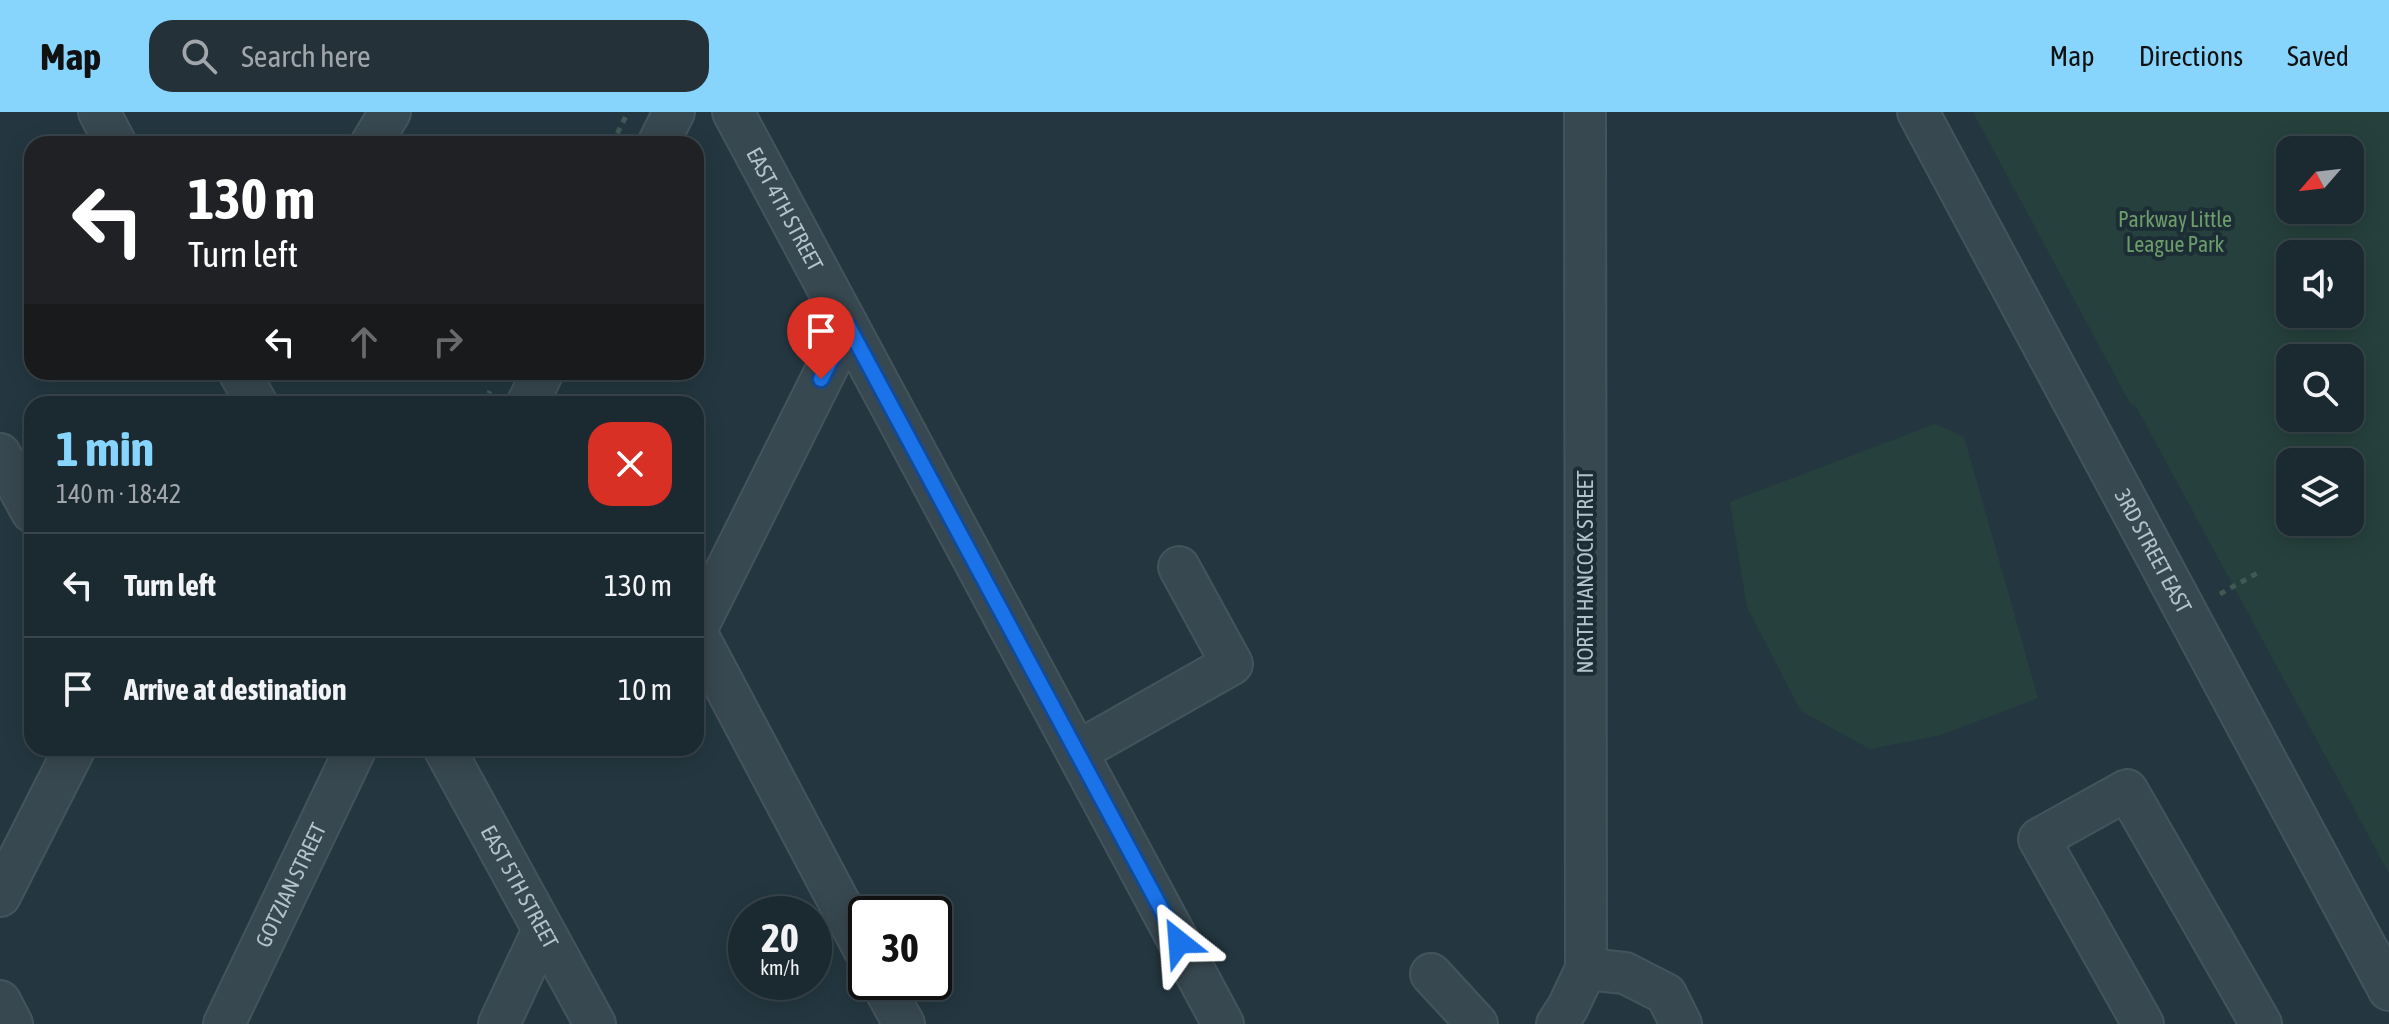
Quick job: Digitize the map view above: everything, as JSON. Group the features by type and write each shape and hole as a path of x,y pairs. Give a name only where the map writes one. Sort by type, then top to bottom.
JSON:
{"street":[{"path":"99,112 112,136"},
{"path":"376,136 390,112"},
{"path":"662,136 674,112"},
{"name":"EAST 4TH STREET","path":"733,112 1223,1024"},
{"name":"NORTH HANCOCK STREET","path":"1557,1024 1586,969 1585,112"},
{"name":"3RD STREET EAST","path":"1918,112 2383,967"},
{"path":"704,615 848,326"},
{"path":"0,454 24,498"},
{"path":"1077,752 1232,664 1179,567"},
{"path":"704,646 848,919"},
{"path":"0,896 71,756"},
{"name":"GOTZIAN STREET","path":"224,1024 352,756"},
{"name":"EAST 5TH STREET","path":"448,756 595,1024"},
{"path":"2143,1024 2039,839 2127,790 2261,1024"},
{"path":"499,1024 543,930"},
{"path":"1586,969 1625,973 1666,994 1681,1024"},
{"path":"1431,974 1477,1024"},
{"path":"891,1000 904,1024"},
{"path":"0,1001 12,1024"}],"path":[{"path":"616,136 628,112"},
{"path":"2220,594 2261,571"}],"green space":[{"name":"Parkway Little League Park","path":"1973,112 2389,112 2389,873 2137,408 2130,403"},
{"path":"1935,424 1964,437 2038,698 1941,735 1870,749 1801,711 1747,607 1730,502"}],"route":[{"path":"821,379 848,326 1179,942"}]}
